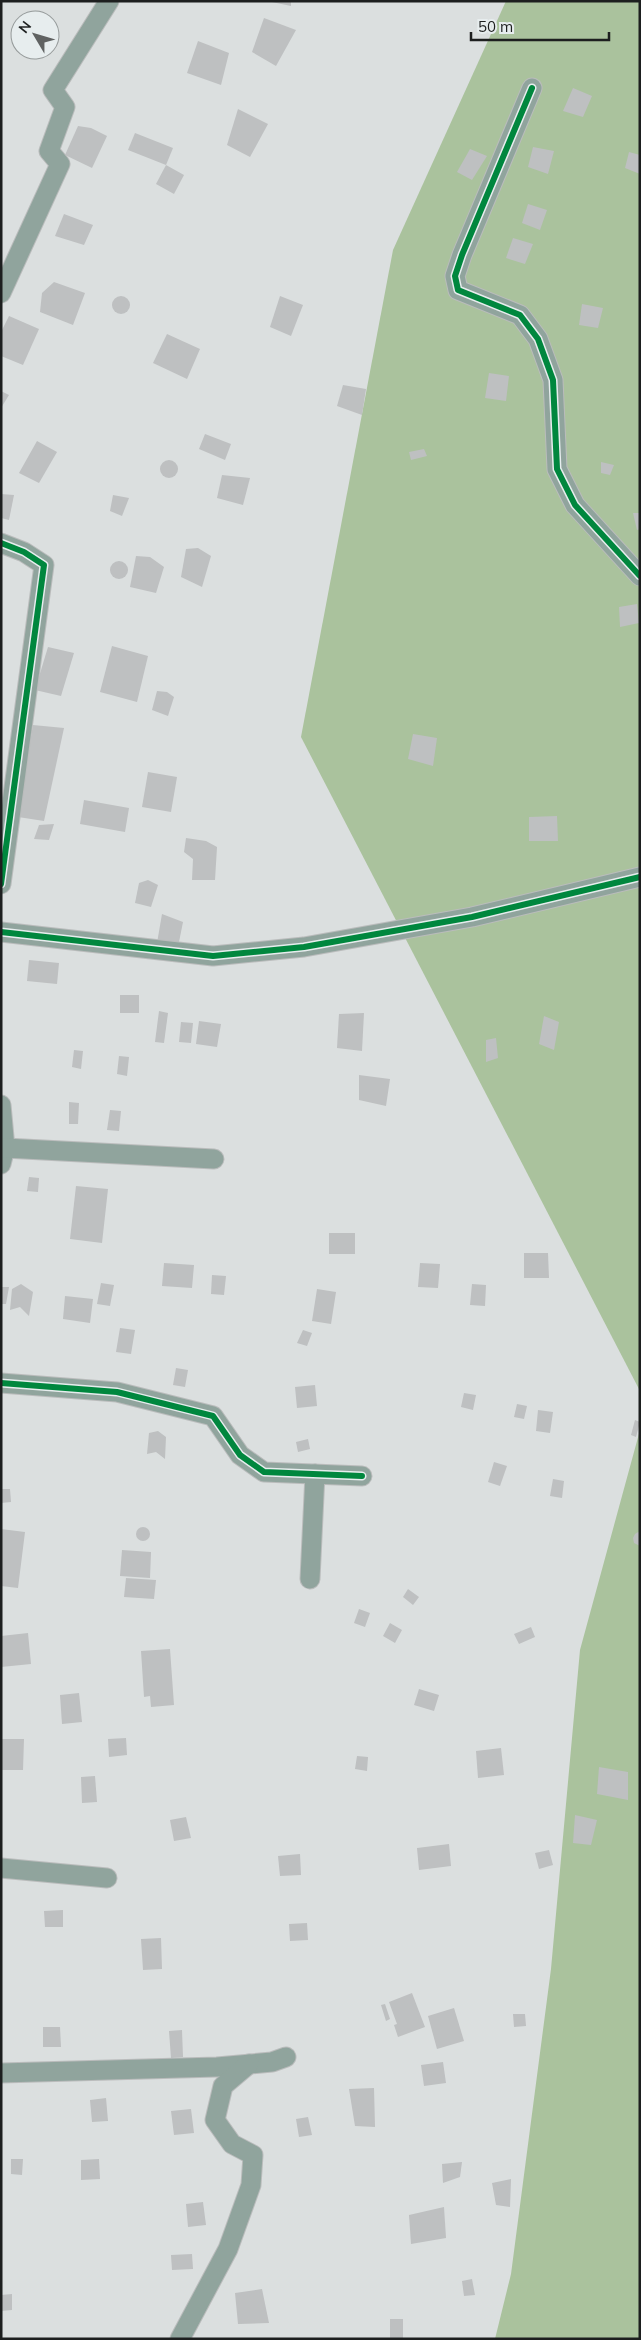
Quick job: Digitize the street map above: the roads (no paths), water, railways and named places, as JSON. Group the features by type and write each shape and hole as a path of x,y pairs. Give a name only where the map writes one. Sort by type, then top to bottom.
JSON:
{"street":[{"path":"1,293 60,164 49,151 65,107 53,90 109,1"},
{"path":"532,88 462,255 455,276 458,290 520,315 538,339 553,380 557,469 574,505 640,576"},
{"path":"1,543 24,552 44,565 1,884"},
{"path":"1,932 213,956 304,947 472,917 640,876"},
{"path":"1,1105 3,1156 214,1159"},
{"path":"1,1382 117,1392 213,1416 240,1455 264,1472 362,1476"},
{"path":"310,1579 315,1474"},
{"path":"1,1868 107,1878"},
{"path":"1,2073 249,2064 272,2062 286,2057"},
{"path":"180,2339 228,2250 251,2185 254,2155 232,2144 215,2120 223,2086 249,2064"}]}
